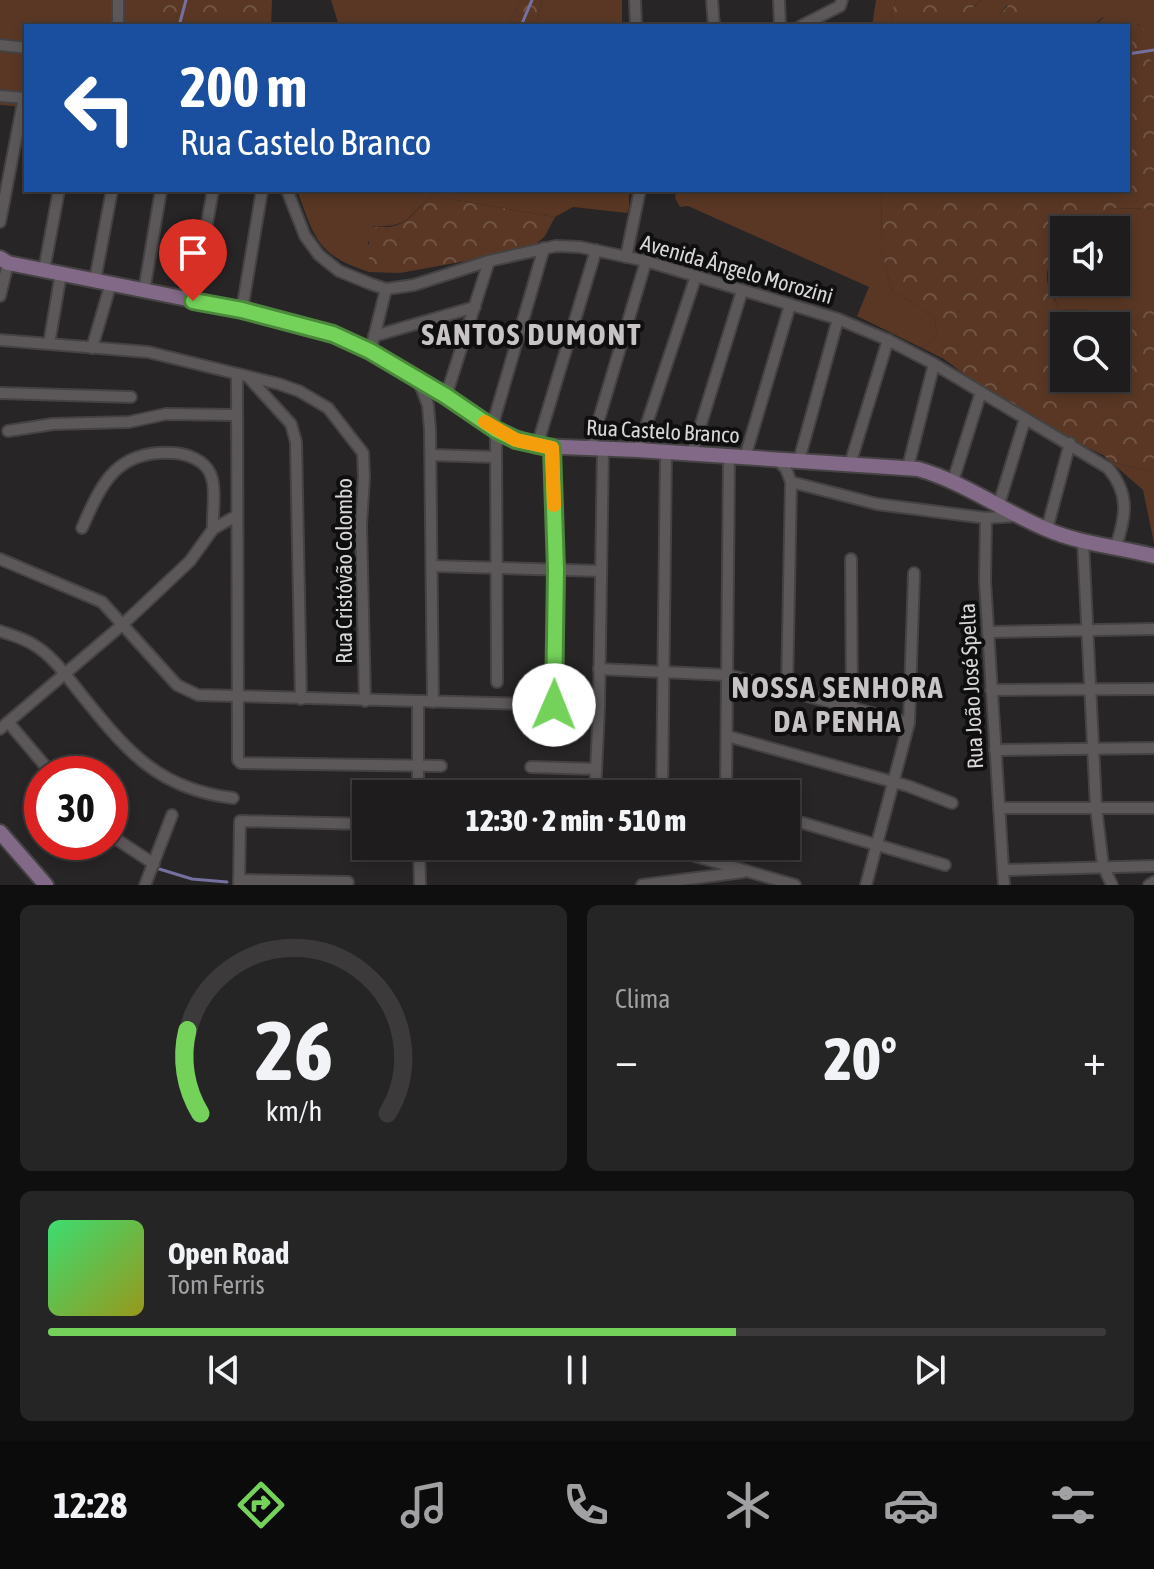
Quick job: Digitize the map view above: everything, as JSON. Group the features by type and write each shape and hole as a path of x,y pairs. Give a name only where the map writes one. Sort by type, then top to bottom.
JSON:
{"street":[{"path":"118,0 118,24"},
{"path":"635,0 636,24"},
{"path":"712,0 714,24"},
{"path":"779,0 780,24"},
{"path":"804,24 841,3"},
{"path":"0,45 24,48"},
{"path":"0,96 24,98"},
{"path":"0,222 24,103"},
{"path":"44,270 59,192"},
{"path":"95,280 112,192"},
{"path":"144,291 161,192"},
{"path":"193,301 213,192"},
{"path":"242,310 262,192"},
{"name":"Avenida Ângelo Morozini","path":"288,192 305,236 319,255 351,277 386,289 429,282 489,261 544,248 573,246 646,261 838,319 888,340 1070,443 1108,468 1123,492 1126,511 1116,546"},
{"path":"626,257 640,192"},
{"path":"497,682 494,428 544,248"},
{"path":"554,705 556,569 544,447 596,250"},
{"path":"0,296 4,261"},
{"name":"Rua Castelo Branco","path":"4,261 242,310 372,344 418,380 494,428 544,447 908,467 953,481 1047,529 1083,541 1154,556"},
{"path":"446,396 489,261"},
{"path":"596,780 601,571 596,449 646,261"},
{"path":"49,344 61,273"},
{"path":"638,450 696,276"},
{"path":"92,348 111,283"},
{"path":"372,344 386,289"},
{"path":"692,453 742,291"},
{"path":"745,457 790,305"},
{"path":"372,344 475,307"},
{"path":"799,460 838,319"},
{"name":"Rua Cristóvão Colombo","path":"0,340 148,352 299,391 328,408 363,453 361,525 365,701"},
{"path":"850,464 888,340"},
{"path":"908,467 934,364"},
{"path":"243,375 237,415 238,760 241,763 441,766"},
{"path":"243,375 284,415 295,433 298,453 301,699"},
{"path":"418,380 428,405 431,455 433,702"},
{"path":"953,481 981,392"},
{"path":"0,393 131,397"},
{"path":"8,431 53,424 129,422 166,414 237,415"},
{"path":"999,504 1025,419"},
{"path":"1047,529 1070,443"},
{"path":"82,528 112,473 124,462 154,452 193,457 209,471 213,529"},
{"path":"662,780 666,452"},
{"path":"431,455 496,457"},
{"path":"726,780 729,457"},
{"path":"778,460 791,482 787,691"},
{"path":"791,482 877,504 986,518 1020,516"},
{"path":"34,756 4,726 122,625 190,561 213,529 236,516"},
{"name":"Rua João José Spelta","path":"986,518 988,632 1004,885"},
{"path":"1083,541 1096,807 1103,866 1112,885"},
{"path":"0,559 96,598 110,608 122,625 184,690 198,695 599,706"},
{"path":"851,559 852,707"},
{"path":"433,566 601,571"},
{"path":"866,885 909,723 914,573"},
{"path":"988,632 1154,629"},
{"path":"0,631 35,645 65,674 105,723 148,768 183,787 233,798"},
{"path":"599,669 728,675 909,723"},
{"path":"991,690 1154,689"},
{"path":"418,701 418,780"},
{"path":"727,736 894,783 952,803"},
{"path":"995,750 1154,748"},
{"path":"531,767 596,769"},
{"path":"999,808 1154,808"},
{"path":"145,885 172,815"},
{"path":"348,882 239,882 240,821 352,824"},
{"path":"800,822 945,865"},
{"path":"0,832 42,884"},
{"path":"128,847 154,864"},
{"path":"419,860 420,885"},
{"path":"710,860 795,885"},
{"path":"1004,870 1154,866"},
{"path":"642,885 749,871"},
{"path":"1149,885 1154,882"}],"green space":[{"path":"0,0 152,0 153,24 24,24 24,107 0,105"},
{"path":"152,0 272,0 271,24 152,24"},
{"path":"331,0 522,0 508,24 338,24"},
{"path":"522,0 542,0 536,24 508,24"},
{"path":"542,0 622,0 622,24 536,24"},
{"path":"876,0 896,0 891,16 894,24 872,24"},
{"path":"896,0 981,0 962,15 930,24 894,24"},
{"path":"981,0 1154,0 1154,63 1148,59 1148,48 1139,25 1103,17 1089,24 1008,24 1007,5 1000,13 983,22 936,24 975,6"},
{"path":"1011,3 1021,9 1010,24 975,24 978,20 1003,11"},
{"path":"1107,14 1119,16 1149,34 1148,58 1154,63 1154,209 1112,208 1100,216 1050,216 1047,282 1050,296 1059,309 1123,311 1154,302 1154,472 1111,462 1103,455 1019,415 944,359 922,348 937,337 935,319 892,292 881,249 882,192 1130,192 1130,24 1092,24"},
{"path":"298,192 629,192 627,213 573,207 555,217 439,197 428,199 400,223 374,226 368,243 369,272 328,252 309,221"},
{"path":"676,192 882,192 881,249 892,292 935,319 937,337 922,348 857,316 869,287 688,206 680,207 675,198"},
{"path":"439,197 555,217 545,236 531,249 400,273 369,272 369,229 402,223 428,199"},
{"path":"1112,208 1154,209 1154,303 1123,311 1059,309 1054,296 1130,296 1130,216 1100,216"},
{"path":"1111,462 1154,472 1154,543 1143,490"}],"waterway":[{"path":"180,24 186,0"},
{"path":"522,24 532,0"},
{"path":"1130,54 1154,50"},
{"path":"156,868 192,879 227,882"}],"slow traffic":[{"path":"485,422 516,440 552,448 554,505"}],"district":[{"name":"SANTOS DUMONT","path":"532,335"},
{"name":"NOSSA SENHORA DA PENHA","path":"838,705"}],"route":[{"path":"193,301 242,310 333,334 370,351 496,430 516,440 552,448 556,569 554,705"}]}
